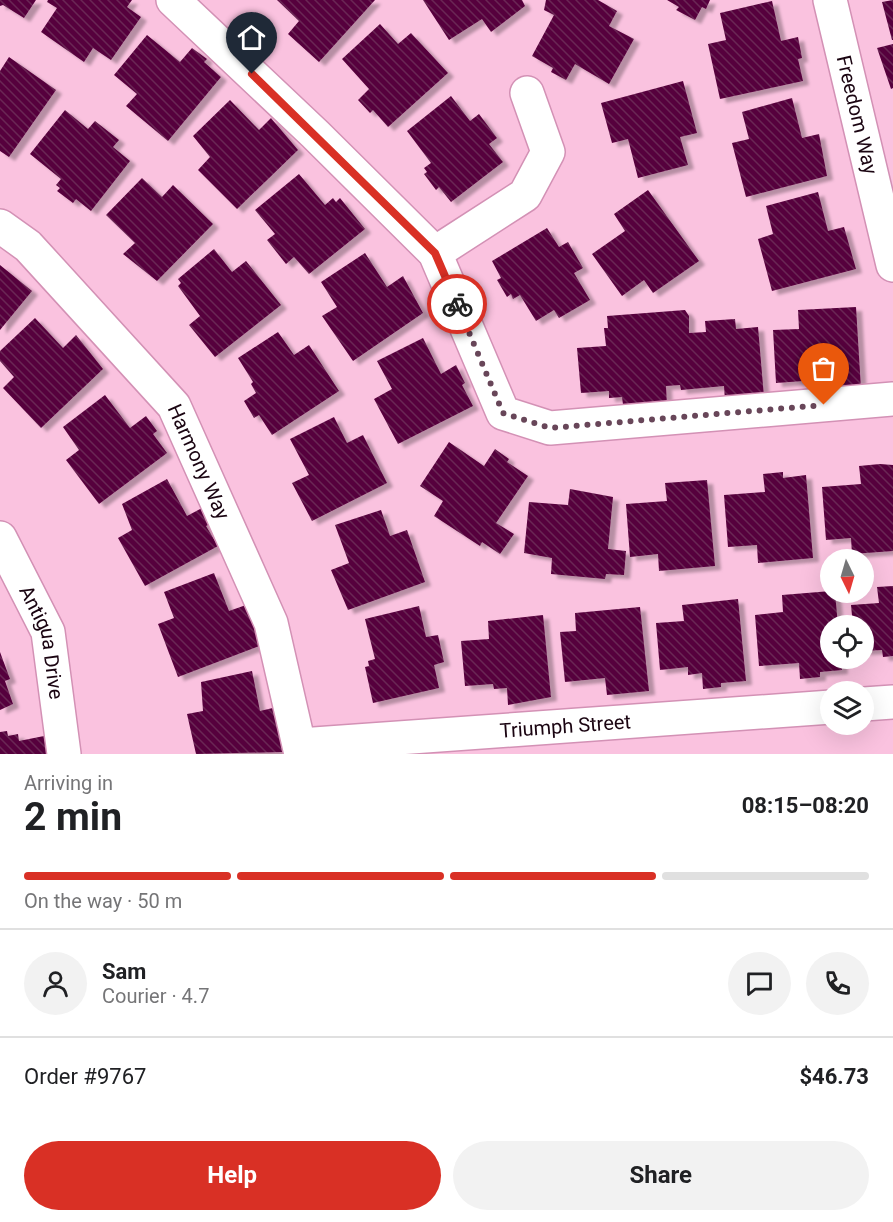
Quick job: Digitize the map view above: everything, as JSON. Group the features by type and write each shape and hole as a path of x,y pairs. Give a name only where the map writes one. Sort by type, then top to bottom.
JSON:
{"street":[{"path":"172,0 315,134 435,253 503,413 550,428 893,399"},
{"name":"Freedom Way","path":"830,0 893,265"},
{"path":"435,253 525,195 548,152 527,93"},
{"name":"Harmony Way","path":"0,226 28,246 174,406 271,623 300,749"},
{"name":"Antigua Drive","path":"0,538 48,632 64,754"},
{"path":"874,703 893,702"},
{"name":"Triumph Street","path":"300,749 820,708"}],"building":[{"path":"0,0 36,0 24,18 3,5 0,6"},
{"path":"48,0 132,0 127,7 141,17 111,60 93,48 84,62 41,32 57,8 47,2"},
{"path":"277,0 375,0 319,62 288,34 299,21"},
{"path":"423,0 522,0 525,6 491,32 482,19 449,40"},
{"path":"546,0 598,0 617,11 609,26 634,39 609,84 575,64 566,80 551,72 553,68 532,56 554,15 544,10"},
{"path":"667,0 710,0 706,9 702,7 695,20 676,10 679,7"},
{"path":"893,0 893,40 892,40 882,2"},
{"path":"772,1 781,41 798,37 802,58 798,59 803,81 720,99 708,44 726,40 720,13"},
{"path":"380,24 398,44 411,33 448,73 388,127 373,110 370,113 358,100 369,89 342,59"},
{"path":"147,35 180,62 192,48 207,59 204,62 221,77 168,141 126,106 137,94 114,75"},
{"path":"893,44 893,88 891,89 877,48"},
{"path":"9,57 56,90 9,157 0,151 0,71"},
{"path":"683,81 697,133 680,137 688,165 638,178 628,139 612,143 601,103"},
{"path":"451,96 470,121 479,114 497,138 489,144 503,162 451,202 439,187 436,190 424,174 427,172 424,168 431,163 407,131"},
{"path":"792,98 802,138 819,134 827,176 746,197 732,143 749,139 742,112"},
{"path":"230,100 259,130 271,118 298,150 237,209 198,170 210,157 193,136"},
{"path":"65,110 88,129 95,121 119,140 113,147 130,161 91,211 76,199 73,203 57,191 60,188 56,185 61,179 30,154"},
{"path":"299,174 325,205 333,198 336,202 340,198 365,229 309,274 294,257 286,264 267,240 275,234 255,210"},
{"path":"142,178 162,197 173,185 213,224 157,281 123,254 135,243 106,215"},
{"path":"648,190 699,261 653,293 644,280 622,296 592,254 625,231 614,214"},
{"path":"818,192 828,231 844,227 856,269 772,291 758,239 773,234 766,206"},
{"path":"547,228 559,247 568,242 583,268 574,273 590,300 559,318 554,310 536,321 520,295 513,299 511,294 507,297 497,280 501,278 492,261"},
{"path":"214,249 232,272 246,261 281,305 215,357 189,325 200,316 178,286 181,283 178,279"},
{"path":"365,253 387,287 403,276 423,313 353,361 322,316 337,307 321,282"},
{"path":"0,265 32,291 0,330"},
{"path":"856,307 861,389 818,397 817,380 776,383 773,330 799,329 798,310"},
{"path":"685,310 689,316 689,333 706,332 705,321 735,319 736,329 758,327 764,397 725,401 724,386 681,390 680,385 666,386 667,406 624,412 622,397 609,398 609,391 581,393 577,348 606,346 604,328 608,328 607,316"},
{"path":"35,318 63,348 76,335 103,369 41,428 3,388 14,377 0,361 0,351"},
{"path":"278,332 294,355 309,345 339,391 272,435 259,415 254,418 244,401 256,393 251,384 253,382 238,358"},
{"path":"423,338 441,374 456,365 465,383 462,385 473,406 398,444 374,399 392,389 377,361"},
{"path":"105,395 130,428 146,416 157,431 153,434 167,453 99,504 66,460 79,450 63,427"},
{"path":"334,417 347,443 363,435 387,483 312,521 292,483 309,475 290,439"},
{"path":"449,442 484,466 495,449 509,459 507,462 528,476 496,523 514,534 500,554 482,542 480,546 434,516 443,501 420,486"},
{"path":"893,465 893,551 874,552 874,549 852,549 851,538 826,540 822,487 861,484 859,466"},
{"path":"783,472 783,478 806,475 813,558 758,563 757,545 728,547 724,495 765,492 763,474"},
{"path":"167,479 187,516 202,508 210,524 206,526 218,546 145,586 118,538 132,530 122,504"},
{"path":"707,480 715,566 659,571 658,554 630,557 626,504 667,501 665,483"},
{"path":"570,489 613,497 608,549 626,551 624,575 606,574 605,579 551,574 552,558 524,553 529,502 568,505"},
{"path":"381,510 390,536 407,530 425,582 348,610 331,570 349,563 335,525"},
{"path":"214,573 229,611 246,605 262,645 178,677 158,624 174,618 164,592"},
{"path":"893,586 893,656 883,657 882,650 874,650 874,615 852,615 851,605 879,603 877,587"},
{"path":"820,592 820,603 836,603 837,615 820,615 820,669 842,670 820,672 820,677 800,679 799,663 759,666 755,615 783,612 782,595"},
{"path":"738,599 746,681 721,683 721,687 703,689 702,673 688,675 688,667 660,670 656,623 684,621 682,605"},
{"path":"419,606 426,637 438,635 444,662 434,665 439,688 373,703 365,667 369,666 368,661 375,659 365,619"},
{"path":"640,607 649,691 607,695 605,678 565,682 560,632 576,631 575,613"},
{"path":"543,615 551,697 508,705 507,688 494,689 493,684 465,686 461,641 489,639 488,621"},
{"path":"0,652 10,679 5,681 13,704 0,710"},
{"path":"252,671 260,711 277,707 283,752 196,754 187,714 203,711 201,682"},
{"path":"7,731 8,736 18,734 19,741 44,736 47,754 0,754 0,732"}],"way so far":[{"path":"457,304 503,413 550,428 824,405"}],"route":[{"path":"252,74 435,253 457,304"}]}
